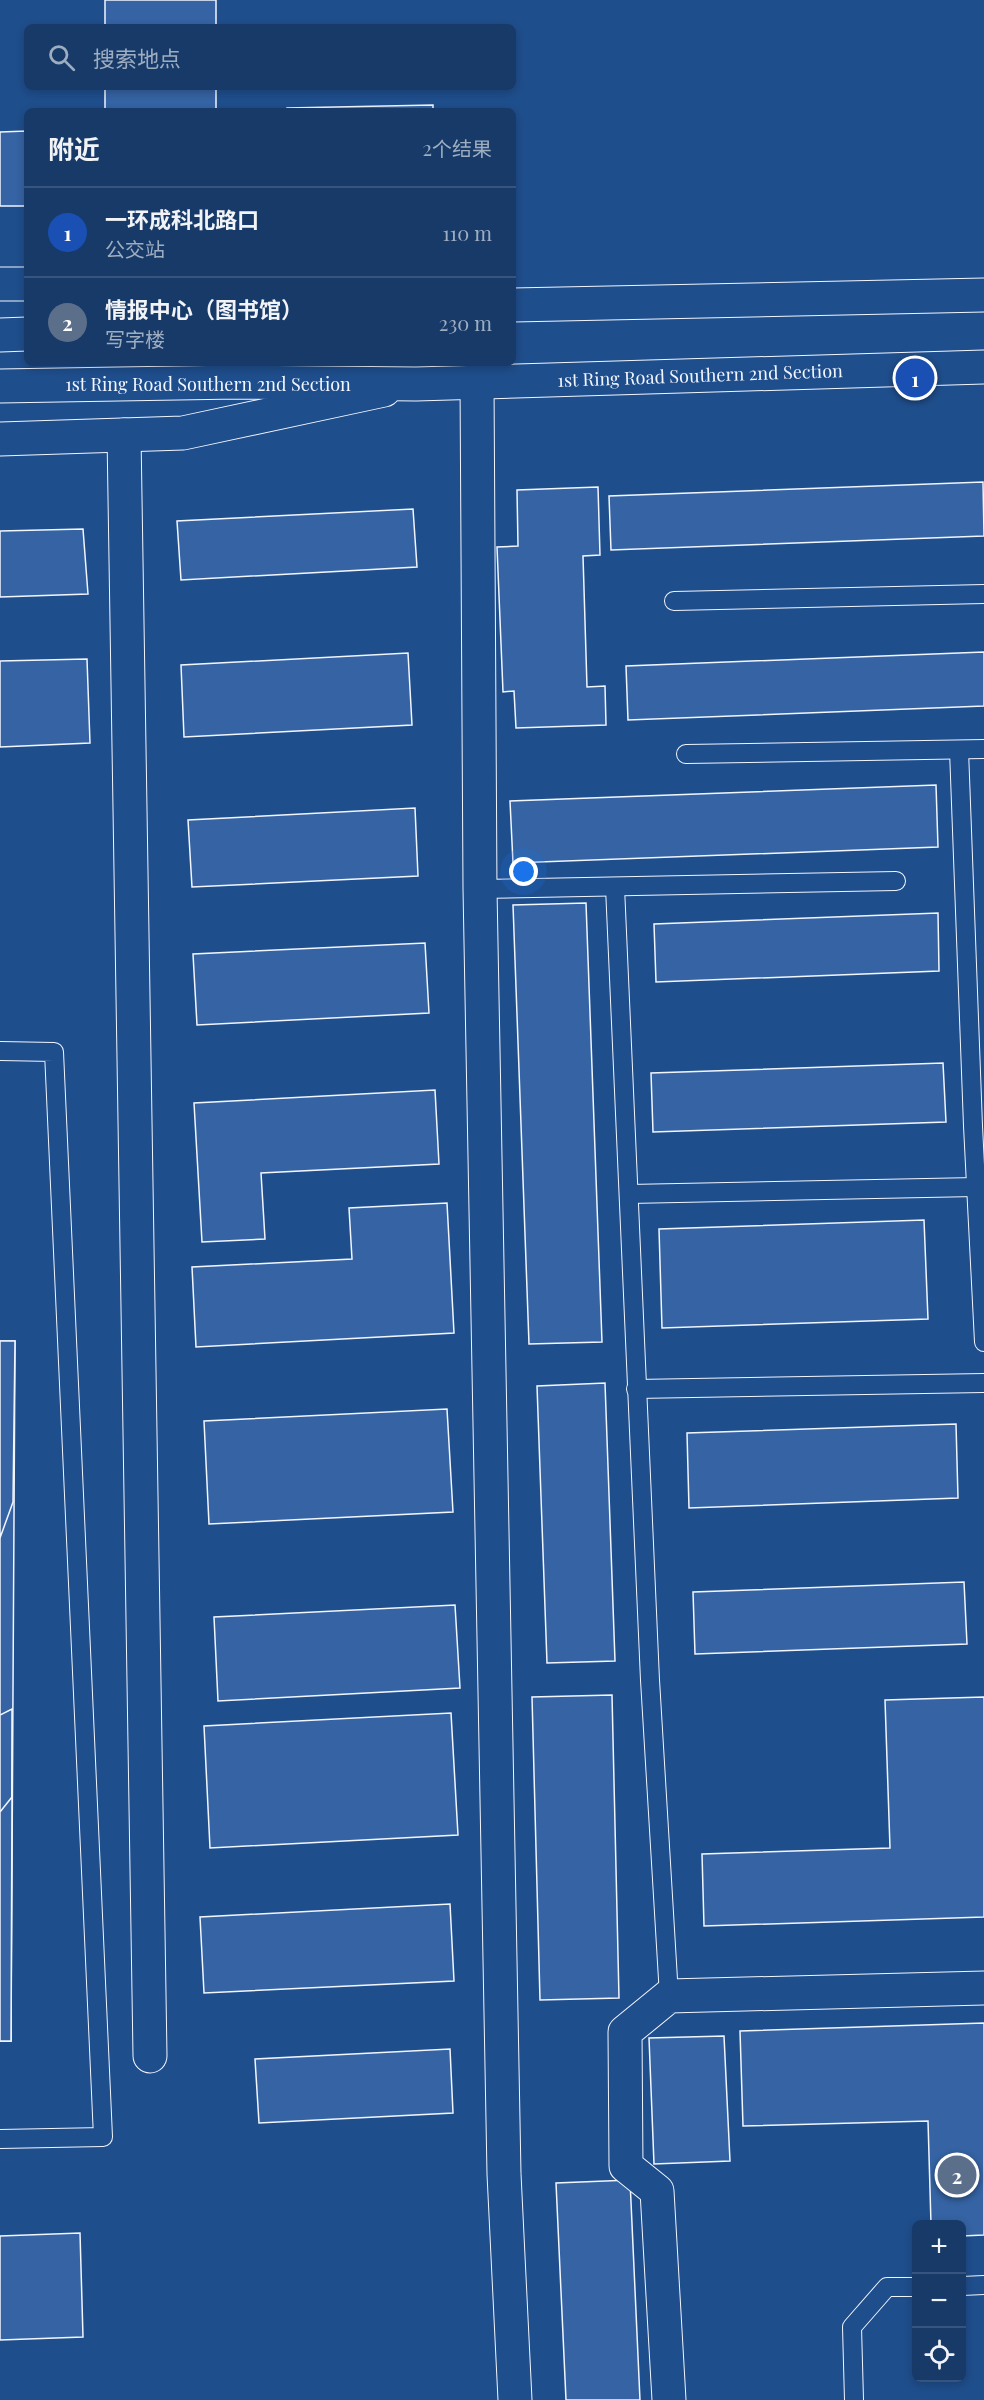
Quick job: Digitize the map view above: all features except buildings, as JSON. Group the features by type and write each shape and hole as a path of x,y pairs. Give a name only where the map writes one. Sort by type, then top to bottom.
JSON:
{"street":[{"path":"0,284 24,284"},
{"path":"516,305 984,296"},
{"path":"0,335 24,334"},
{"name":"1st Ring Road Southern 2nd Section","path":"0,386 237,382 416,384 984,367"},
{"path":"477,381 480,890 504,2162 515,2400"},
{"name":"1st Ring Road Southern 2nd Section","path":"0,439 183,433 416,384"},
{"path":"124,435 150,2056"},
{"path":"669,2400 657,2191 626,2166 625,2032 669,1996 984,1988"}],"lane":[{"path":"675,601 984,594"},
{"path":"686,754 984,749"},
{"path":"959,750 978,1126 976,1187 984,1342"},
{"path":"480,890 896,881"},
{"path":"615,887 650,1680 669,1996"},
{"path":"0,1050 54,1052 103,2137 0,2139"},
{"path":"628,1194 976,1187"},
{"path":"636,1389 984,1383"},
{"path":"966,2286 984,2285"},
{"path":"854,2400 852,2326 887,2287 912,2287"}],"place":[{"name":"一环成科北路口","path":"915,378"},
{"name":"情报中心（图书馆）","path":"957,2175"}]}
